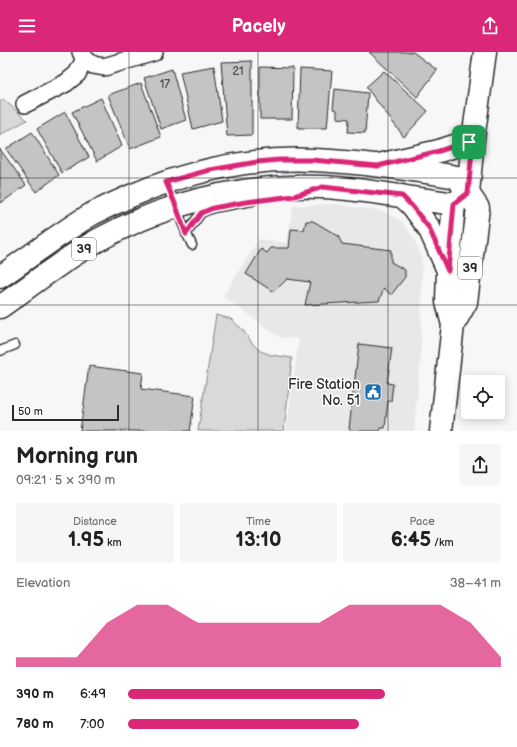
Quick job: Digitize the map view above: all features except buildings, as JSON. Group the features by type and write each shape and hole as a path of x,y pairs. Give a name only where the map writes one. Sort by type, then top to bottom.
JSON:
{"main road":[{"path":"461,198 473,140 485,52"},
{"path":"378,166 439,151 473,140"},
{"name":"39","path":"0,277 47,243 113,203 166,182 210,170 257,162 312,160 378,166 457,177 461,198 448,271 447,302 453,325 441,431"},
{"name":"39","path":"0,307 99,239 135,221 176,206 250,190 323,187 402,196 461,198 478,208 466,302 453,325"},
{"name":"39","path":"402,196 429,228 448,271"}],"street":[{"path":"25,104 66,84 77,74 83,56 93,65 104,67 154,52"}],"lane":[{"path":"166,182 186,234 192,245"},
{"path":"301,194 323,187"},
{"path":"186,234 201,213 213,208 260,200"},
{"path":"0,351 15,345"}],"shaded area":[{"path":"3,99 27,120 0,135 0,102"},
{"path":"335,204 381,211 393,216 402,222 418,247 422,262 421,352 414,431 286,431 299,339 279,337 223,296 259,239 287,243 293,206"},
{"path":"216,315 231,319 242,329 260,351 271,355 292,358 284,431 198,431"}],"place":[{"name":"Fire Station No. 51","path":"373,392"}],"route":[{"path":"473,140 468,193 454,204 448,271 429,228 423,219 402,196 323,187 294,196 213,208 201,213 186,234 166,182 210,170 279,160 336,161 378,166 469,142 473,140"}]}
